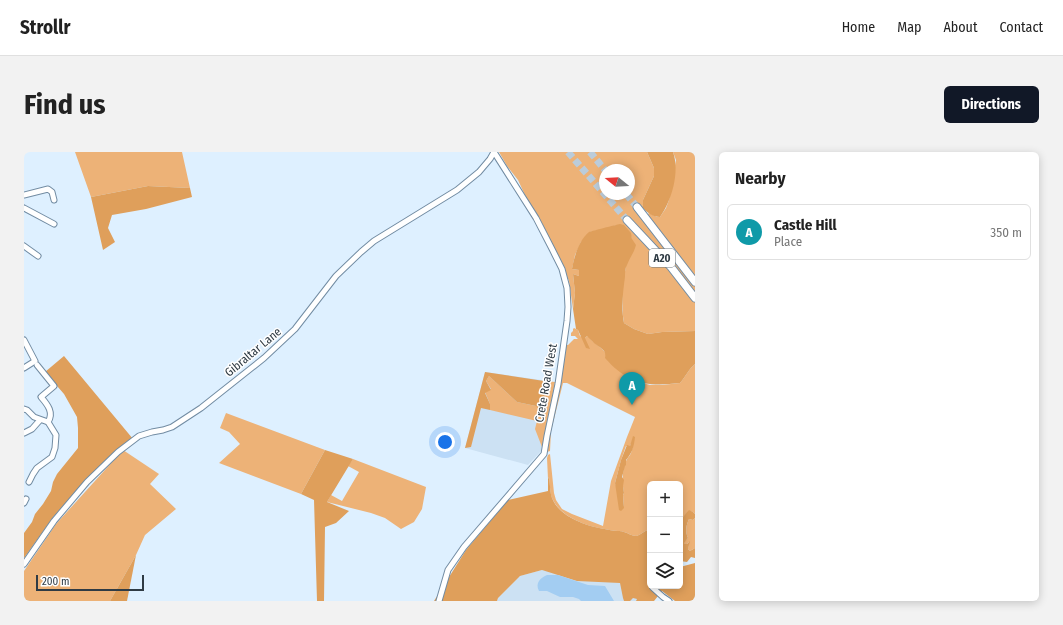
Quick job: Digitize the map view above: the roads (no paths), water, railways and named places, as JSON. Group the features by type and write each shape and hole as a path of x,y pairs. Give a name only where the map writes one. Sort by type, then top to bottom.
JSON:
{"highway":[{"name":"A20","path":"637,207 695,282"},
{"name":"A20","path":"627,220 671,267 695,298"}],"street":[{"name":"Gibraltar Lane","path":"24,564 59,516 87,482 118,452 140,436 172,427 201,408 264,358 295,329 336,276 361,252 374,241 457,190 479,172 494,152"},
{"name":"Crete Road West","path":"439,601 448,570 460,552 544,454 558,384 567,321 568,295 562,269 536,218 494,152"},
{"path":"24,196 48,189 52,192 54,200"},
{"path":"24,208 54,224"},
{"path":"24,246 38,256"},
{"path":"24,340 35,361 24,368"},
{"path":"37,365 55,385 41,398 49,407 50,418 48,422"},
{"path":"24,410 27,410 34,417 40,420 48,422 56,436 53,455 36,470 29,482"},
{"path":"24,433 34,427 40,420"},
{"path":"654,589 669,601"}],"water":[{"path":"547,575 558,575 588,585 605,586 614,601 581,601 573,597 560,597 547,591 539,591 539,581"}],"tunnel":[{"path":"568,152 627,220"},
{"path":"590,152 600,164"},
{"path":"631,200 637,207"}],"place":[{"name":"Castle Hill","path":"632,405"}]}
